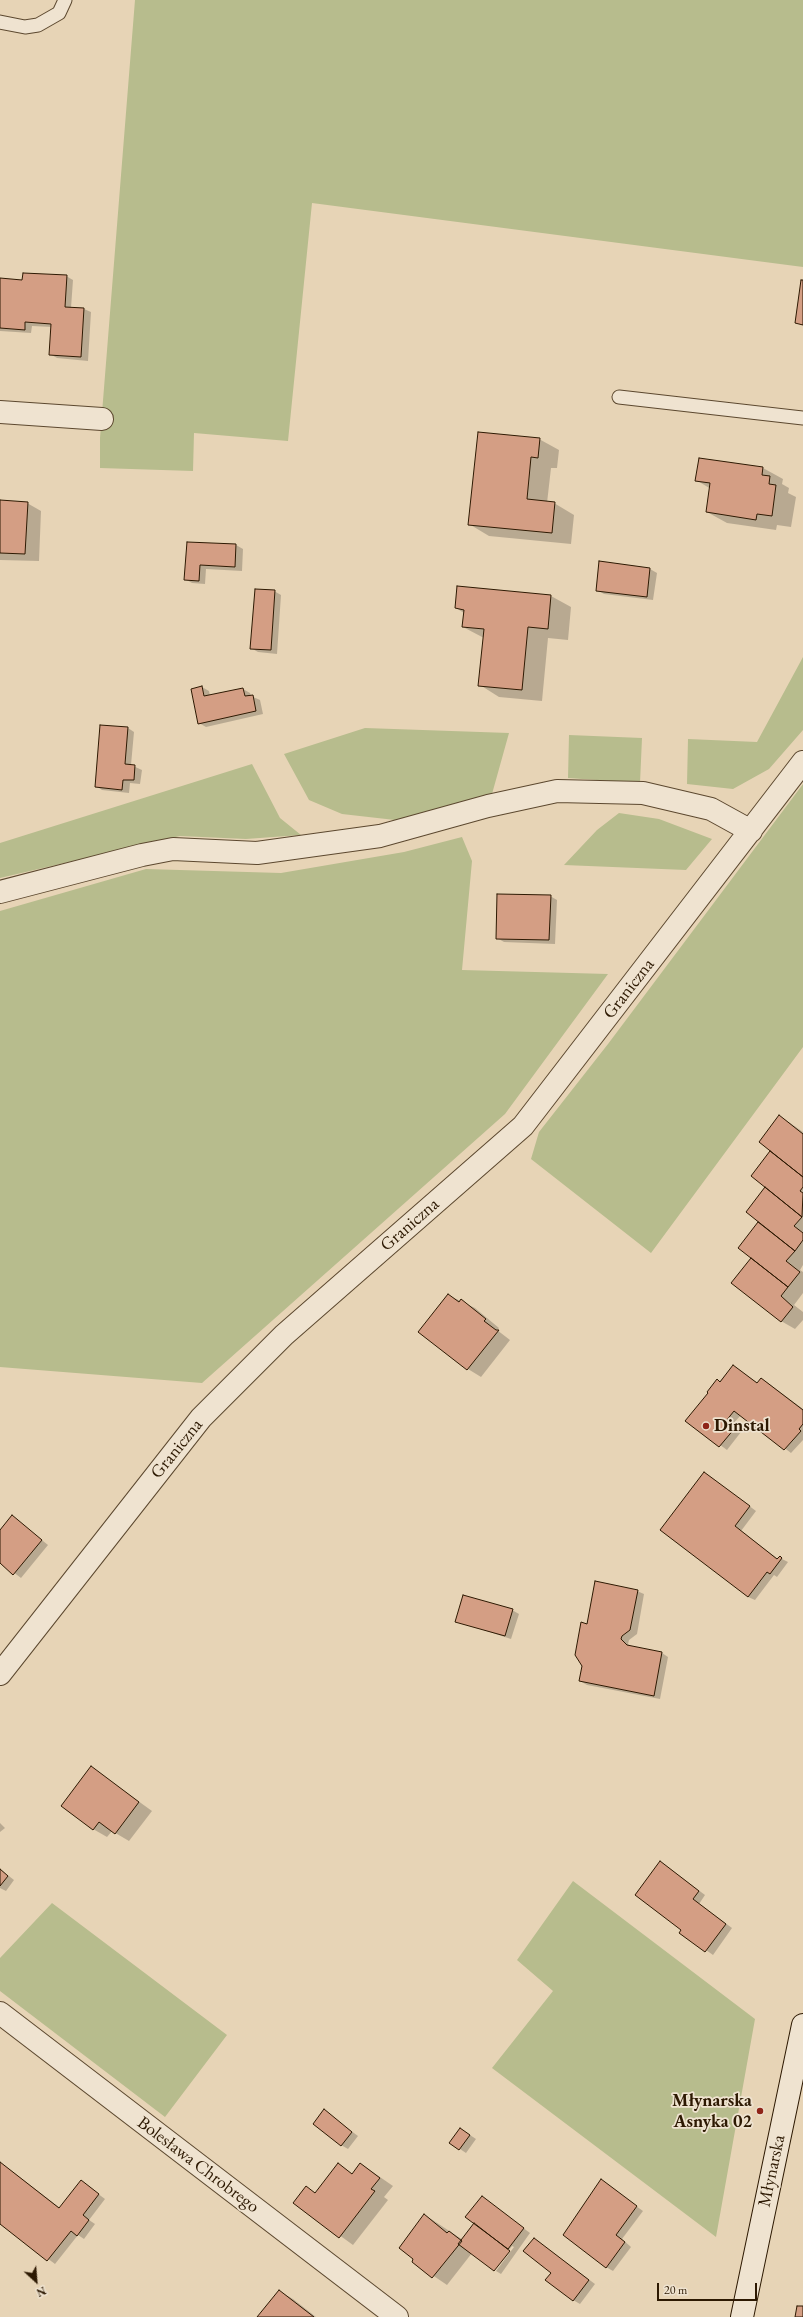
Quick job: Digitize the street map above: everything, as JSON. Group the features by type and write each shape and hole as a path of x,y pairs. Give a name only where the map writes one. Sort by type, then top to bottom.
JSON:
{"street":[{"path":"0,412 102,418"},
{"name":"Graniczna","path":"0,1674 201,1418 284,1335 523,1126 803,762"},
{"path":"0,892 142,855 174,849 257,853 380,836 488,806 557,791 642,793 711,809 751,831"},
{"name":"Bolesława Chrobrego","path":"0,2013 397,2317"},
{"name":"Młynarska","path":"742,2317 803,2026"}],"lane":[{"path":"0,22 25,27 38,25 59,13 65,0"},
{"path":"619,397 803,418"}],"green space":[{"path":"135,0 803,0 803,267 312,203 288,441 194,433 193,471 100,468 100,438"},
{"path":"803,657 803,730 769,769 733,789 687,784 688,739 757,742"},
{"path":"365,728 509,733 492,794 395,820 342,814 309,800 284,754"},
{"path":"569,735 642,738 640,783 568,778"},
{"path":"252,764 280,818 301,835 246,839 180,836 0,878 0,843"},
{"path":"803,784 803,1047 651,1253 531,1159 539,1132 608,1044"},
{"path":"619,813 659,819 712,839 686,870 564,865 597,830"},
{"path":"462,837 472,861 462,970 608,974 505,1114 202,1383 0,1367 0,911 146,869 281,873 404,852"},
{"path":"573,1881 755,2019 716,2237 492,2068 553,1991 517,1960"},
{"path":"52,1903 227,2035 165,2117 0,1991 0,1958"}],"building":[{"path":"23,273 67,275 65,307 84,308 81,357 49,355 51,324 25,322 25,330 0,328 0,278 22,280"},
{"path":"801,280 803,280 803,325 795,323"},
{"path":"478,432 540,438 538,458 531,457 527,499 555,502 552,533 468,525"},
{"path":"699,458 763,467 762,475 770,476 769,484 776,485 772,516 757,514 756,520 706,512 710,483 695,481"},
{"path":"0,500 28,502 25,554 0,553"},
{"path":"187,542 236,544 235,567 200,565 199,581 184,580"},
{"path":"599,561 650,568 647,597 596,591"},
{"path":"457,586 551,595 548,629 528,627 522,690 478,686 484,629 462,627 464,610 455,608"},
{"path":"255,589 275,590 271,650 250,649"},
{"path":"202,686 204,696 243,688 245,696 253,695 256,711 198,724 191,689"},
{"path":"100,725 128,727 125,764 135,765 134,780 123,780 122,790 95,787"},
{"path":"497,894 551,895 549,940 496,939"},
{"path":"779,1115 803,1134 803,1177 759,1142"},
{"path":"770,1151 803,1177 803,1187 800,1191 803,1193 802,1217 751,1176"},
{"path":"765,1187 802,1217 794,1226 803,1233 803,1240 795,1251 746,1212"},
{"path":"758,1222 795,1251 786,1261 800,1272 788,1287 738,1248"},
{"path":"751,1258 788,1287 781,1296 793,1307 781,1322 731,1283"},
{"path":"448,1294 459,1302 461,1299 486,1319 484,1321 496,1330 499,1330 467,1370 418,1332"},
{"path":"733,1365 757,1383 761,1378 803,1410 803,1424 799,1429 801,1431 784,1450 734,1411 726,1421 735,1428 719,1447 685,1421 708,1393 707,1392 717,1379 720,1382"},
{"path":"704,1472 750,1506 735,1526 777,1559 780,1556 782,1558 770,1574 767,1572 748,1597 660,1530"},
{"path":"12,1515 42,1540 13,1575 0,1563 0,1530"},
{"path":"595,1581 638,1590 630,1630 622,1636 621,1639 627,1645 662,1652 654,1696 579,1681 582,1666 575,1655 581,1622 587,1624"},
{"path":"463,1595 513,1609 505,1636 455,1622"},
{"path":"91,1766 139,1802 115,1834 99,1822 93,1830 61,1806"},
{"path":"660,1861 699,1891 693,1899 726,1924 705,1952 679,1933 681,1930 635,1895"},
{"path":"0,1869 8,1876 0,1886"},
{"path":"324,2109 352,2132 341,2146 313,2124"},
{"path":"460,2128 470,2135 459,2150 449,2143"},
{"path":"0,2162 59,2208 81,2180 99,2194 83,2215 89,2220 77,2236 71,2231 47,2261 0,2224"},
{"path":"338,2163 352,2174 360,2163 380,2178 371,2189 375,2191 339,2238 293,2203 306,2186 315,2193"},
{"path":"601,2179 637,2206 616,2235 625,2242 606,2268 563,2235"},
{"path":"482,2196 524,2228 508,2249 465,2217"},
{"path":"424,2214 447,2233 449,2231 462,2241 432,2278 412,2262 413,2259 399,2248"},
{"path":"474,2223 510,2251 494,2271 458,2244"},
{"path":"534,2238 589,2280 573,2301 545,2280 551,2273 523,2251"},
{"path":"279,2290 314,2317 257,2317"},
{"path":"797,2306 803,2306 803,2317 795,2317"}],"place":[{"name":"Dinstal","path":"706,1426"},
{"name":"Młynarska Asnyka 02","path":"760,2111"}]}
